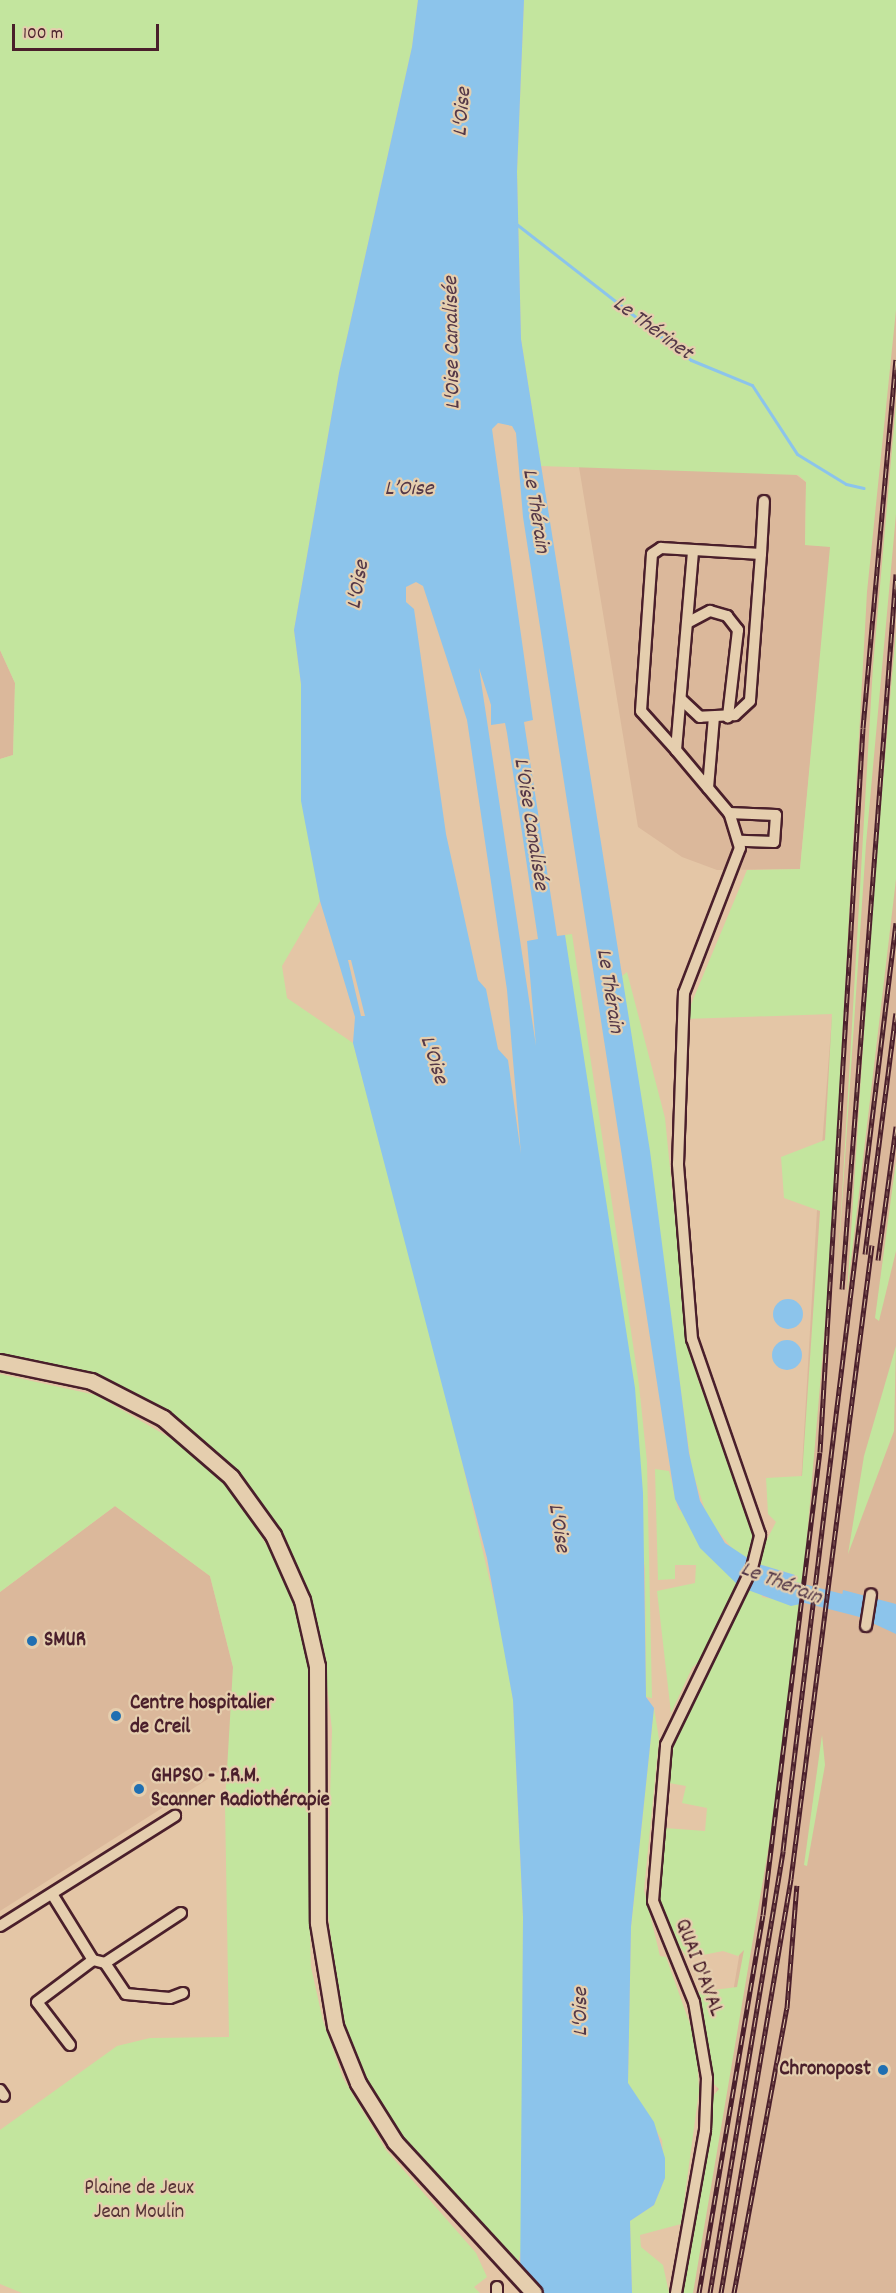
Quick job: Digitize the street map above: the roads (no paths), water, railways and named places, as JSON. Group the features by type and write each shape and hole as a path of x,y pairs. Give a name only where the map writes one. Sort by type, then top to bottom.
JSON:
{"main road":[{"path":"0,1362 91,1382 163,1418 231,1476 278,1544 302,1600 317,1666 317,1906 329,2005 344,2051 376,2114 467,2225 534,2293"}],"street":[{"path":"680,698 693,715 714,717 728,717 750,701 764,501"},
{"path":"729,813 776,815 774,842 740,841 729,813 641,711 652,557 661,548 693,552 761,554"},
{"path":"676,750 693,552"},
{"path":"687,623 701,613 719,612 738,630 728,717"},
{"path":"708,788 714,717"},
{"name":"QUAI D'AVAL","path":"676,2293 705,2130 707,2078 694,2002 653,1901 669,1729 754,1561 759,1526 692,1339 678,1164 684,993 738,864 740,841"},
{"path":"866,1626 871,1594"},
{"path":"0,1926 175,1816"},
{"path":"52,1894 99,1961 129,1996 170,1998 183,1994"},
{"path":"70,2046 37,2002 99,1961 181,1912"}],"water":[{"path":"418,0 524,0 517,172 521,339 650,1151 689,1453 700,1501 725,1543 755,1563 795,1575 794,1583 803,1585 800,1604 791,1606 740,1587 700,1548 675,1499 523,517 516,433 512,426 498,423 492,429 533,720 524,722 557,936 565,935 635,1388 643,1493 646,1697 654,1708 631,1927 628,2083 654,2122 665,2158 665,2178 654,2205 630,2221 632,2293 520,2293 523,1917 513,1700 487,1558 353,1043 355,1017 320,901 301,801 301,684 294,630 339,373 412,47","holes":["416,582 423,586 467,720 507,990 521,1154 508,1060 498,1049 486,989 478,980 446,834 414,609 406,602 406,587","479,668 491,705 491,725 505,723 507,733 538,939 527,941 536,1046","348,960 351,960 365,1016 361,1016"]},
{"path":"788,1299 799,1303 803,1314 799,1325 788,1329 777,1325 773,1314 777,1303"},
{"path":"787,1340 798,1344 802,1355 798,1366 787,1370 776,1366 772,1355 776,1344"},
{"path":"843,1590 896,1604 896,1634 840,1608"}],"waterway":[{"name":"Le Thérinet","path":"515,223 691,360 752,385 797,454 846,484 864,488"},
{"name":"Le Thérain","path":"779,1587 896,1617"}],"railway":[{"path":"699,2293 763,1915 820,1452 863,728 896,359"},
{"path":"842,1289 896,574"},
{"path":"710,2293 783,1851 896,923"},
{"path":"865,1254 896,1013"},
{"path":"878,1260 896,1126"},
{"path":"721,2293 791,1879 872,1245"},
{"path":"734,2293 787,2008 797,1885"}],"place":[{"name":"SMUR","path":"32,1641"},
{"name":"Centre hospitalier de Creil","path":"116,1716"},
{"name":"GHPSO - I.R.M. Scanner Radiothérapie","path":"139,1789"},
{"name":"Chronopost","path":"883,2070"}],"water label":[{"name":"L'Oise","path":"463,112"},
{"name":"L'Oise Canalisée","path":"453,343"},
{"name":"L’Oise","path":"409,490"},
{"name":"L'Oise","path":"359,585"},
{"name":"L'Oise Canalisée","path":"530,824"},
{"name":"L'Oise","path":"433,1060"},
{"name":"L'Oise","path":"558,1528"},
{"name":"L'Oise","path":"582,2012"}],"park label":[{"name":"Plaine de Jeux Jean Moulin","path":"139,2201"}]}
